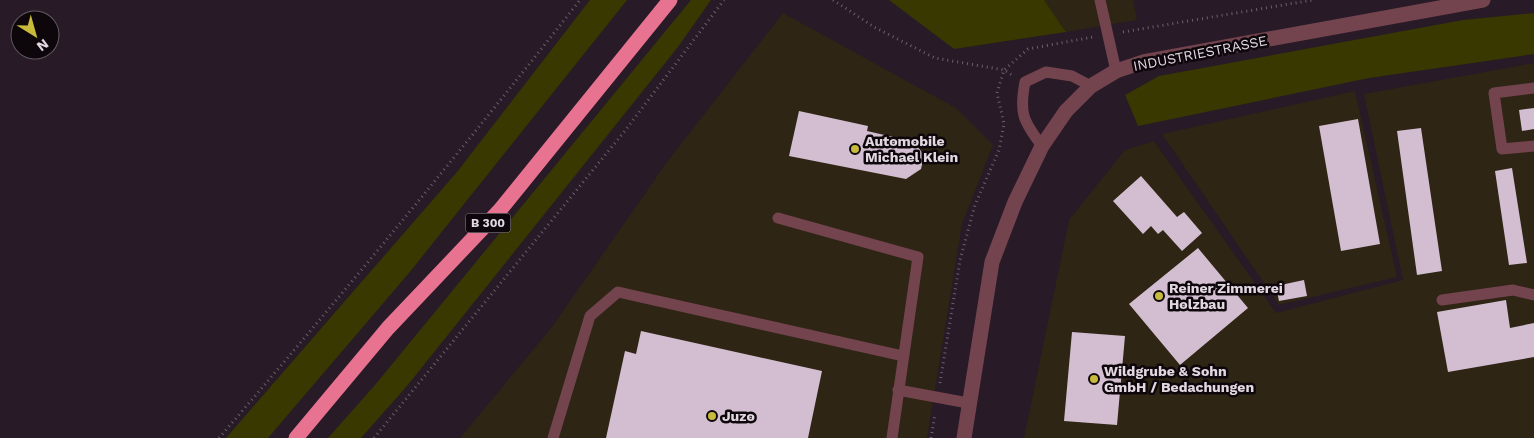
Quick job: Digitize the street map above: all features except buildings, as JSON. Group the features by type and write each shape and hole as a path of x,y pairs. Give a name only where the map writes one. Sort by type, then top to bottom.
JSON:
{"highway":[{"name":"B 300","path":"296,438 388,328 500,210 670,0"}],"street":[{"name":"INDUSTRIESTRASSE","path":"964,438 968,403 992,262 1015,202 1042,146 1066,111 1091,86 1116,71 1143,62 1483,0"}],"lane":[{"path":"1100,0 1116,71"},
{"path":"1042,146 1028,127 1020,104 1025,82 1046,72 1072,76 1091,86"},
{"path":"1534,88 1494,93 1502,149 1534,146"},
{"path":"778,218 918,257 892,438"},
{"path":"1442,300 1513,290 1534,295"},
{"path":"553,438 590,316 618,292 903,356"},
{"path":"898,390 968,403"}],"path":[{"path":"219,438 454,160 580,0"},
{"path":"374,438 624,132 724,0"},
{"path":"833,0 874,27 935,58 1004,70 1025,82"}],"shaded area":[{"path":"590,0 627,0 409,273 268,438 226,438 457,172"},
{"path":"691,0 711,0 678,47 407,386 361,438 328,438 375,385"},
{"path":"889,0 1044,0 1066,32 954,49"},
{"path":"1044,0 1133,0 1137,20 1066,32"},
{"name":"Juzo","path":"783,13 956,108 993,145 962,224 927,438 460,438 552,327 667,162"},
{"path":"1534,13 1534,54 1369,78 1138,126 1125,95 1159,76 1463,20"},
{"path":"1534,63 1534,438 1024,438 1069,220 1125,150 1154,141 1276,313 1403,280 1364,94"},
{"path":"1355,91 1397,277 1279,305 1162,134"}],"place":[{"name":"Automobile Michael Klein","path":"855,149"},
{"name":"Reiner Zimmerei Holzbau","path":"1159,296"},
{"name":"Wildgrube & Sohn GmbH / Bedachungen","path":"1094,379"},
{"name":"Juzo","path":"712,416"}]}
